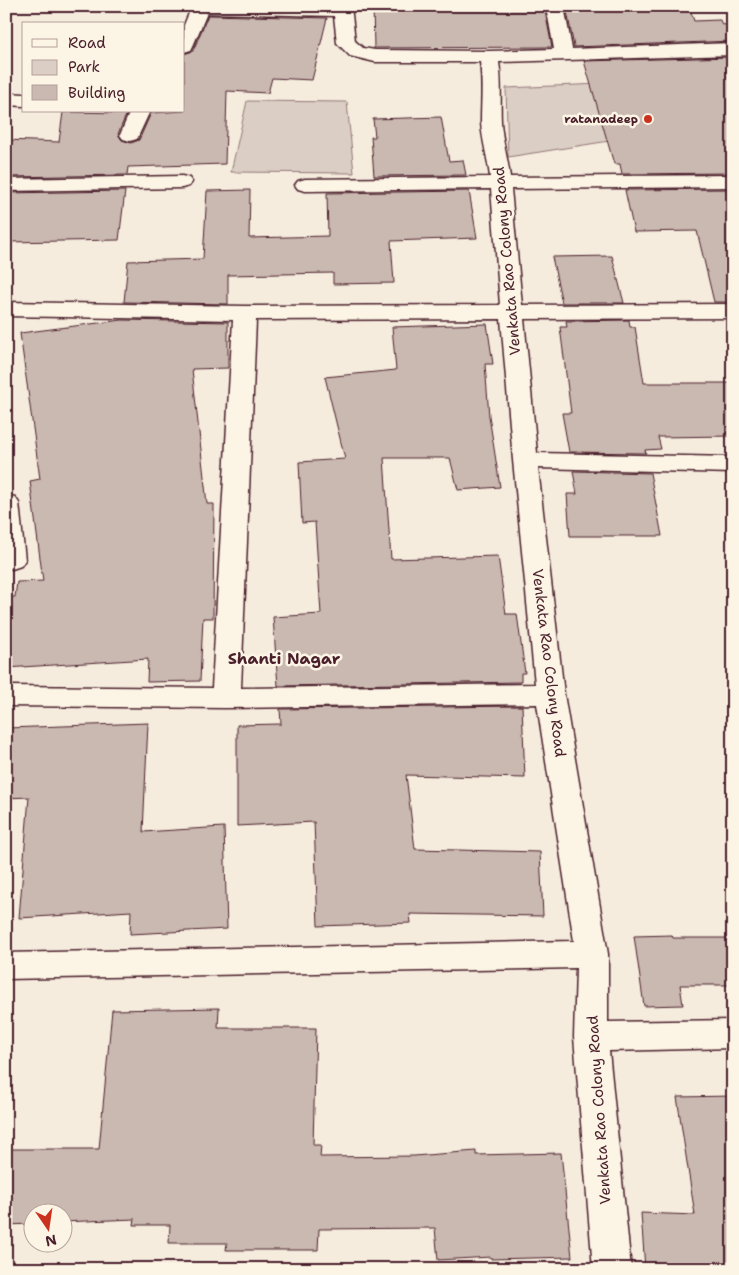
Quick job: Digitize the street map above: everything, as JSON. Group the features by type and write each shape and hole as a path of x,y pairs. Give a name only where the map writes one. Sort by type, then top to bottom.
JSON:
{"street":[{"path":"555,6 564,55"},
{"path":"185,41 192,8 342,9 346,43 357,52 375,56 489,57 733,50"},
{"name":"Venkata Rao Colony Road","path":"489,57 492,82 491,124 500,184 525,460 550,694 592,954 591,1037 612,1269"},
{"path":"6,99 22,100"},
{"path":"130,136 140,112"},
{"path":"305,185 733,181"},
{"path":"6,185 182,182"},
{"path":"6,309 245,314 733,311"},
{"path":"226,698 245,314"},
{"path":"525,460 733,465"},
{"path":"6,503 12,560"},
{"path":"6,696 226,698 550,694"},
{"path":"6,966 592,954"},
{"path":"591,1037 733,1034"}],"green space":[{"path":"601,84 641,136 508,157 506,88"},
{"path":"247,101 347,102 354,173 231,172"}],"building":[{"path":"373,6 544,6 552,47 374,48"},
{"path":"566,6 689,6 694,21 720,20 722,25 733,24 733,41 574,47"},
{"path":"208,15 327,18 312,80 272,78 268,93 227,91 225,164 128,167 127,175 6,177 6,140 59,142 63,112 127,113 118,134 122,140 131,143 139,140 151,113 185,112 185,54 193,51"},
{"path":"733,57 733,173 622,174 620,164 614,164 584,61"},
{"path":"441,117 449,161 463,160 466,175 374,176 371,137 375,137 373,119"},
{"path":"733,189 733,302 714,302 697,231 634,232 625,190"},
{"path":"250,190 249,238 328,236 327,193 469,191 477,238 391,241 394,283 333,284 333,273 228,275 228,304 124,302 128,261 203,259 207,191"},
{"path":"125,191 119,240 6,242 6,193"},
{"path":"612,256 624,303 562,303 552,257"},
{"path":"122,320 228,322 228,368 192,369 207,504 214,504 213,618 203,618 200,681 147,682 148,659 6,668 6,597 15,597 17,582 43,581 30,481 40,479 20,333"},
{"path":"629,320 630,327 635,327 644,383 733,383 733,436 658,437 661,449 645,450 646,453 569,452 562,413 571,413 560,327 567,327 566,321"},
{"path":"487,324 493,364 485,364 489,416 500,487 458,490 450,458 384,458 391,559 498,556 506,614 517,614 525,673 521,673 521,682 278,686 273,617 321,614 315,522 302,523 299,462 345,459 325,377 396,370 392,327"},
{"path":"573,471 650,473 662,536 570,536 567,494 577,494"},
{"path":"522,706 525,778 406,775 415,849 540,852 543,916 410,914 411,923 318,926 314,822 237,826 237,725 281,724 280,709"},
{"path":"148,723 143,832 224,827 227,929 130,934 131,911 19,918 29,797 6,798 6,728"},
{"path":"672,935 673,938 733,938 733,985 680,985 683,1005 644,1006 634,936"},
{"path":"219,1008 218,1028 316,1028 313,1145 321,1145 320,1157 414,1156 476,1151 476,1155 561,1153 572,1257 491,1259 491,1257 438,1260 435,1228 319,1229 318,1250 226,1250 227,1243 169,1243 170,1225 134,1225 135,1219 72,1222 72,1202 22,1202 22,1224 6,1225 6,1149 99,1149 112,1010"},
{"path":"733,1096 733,1269 645,1269 641,1213 695,1215 677,1097"}],"place":[{"name":"ratanadeep","path":"648,119"}],"district":[{"name":"Shanti Nagar","path":"284,658"}]}
